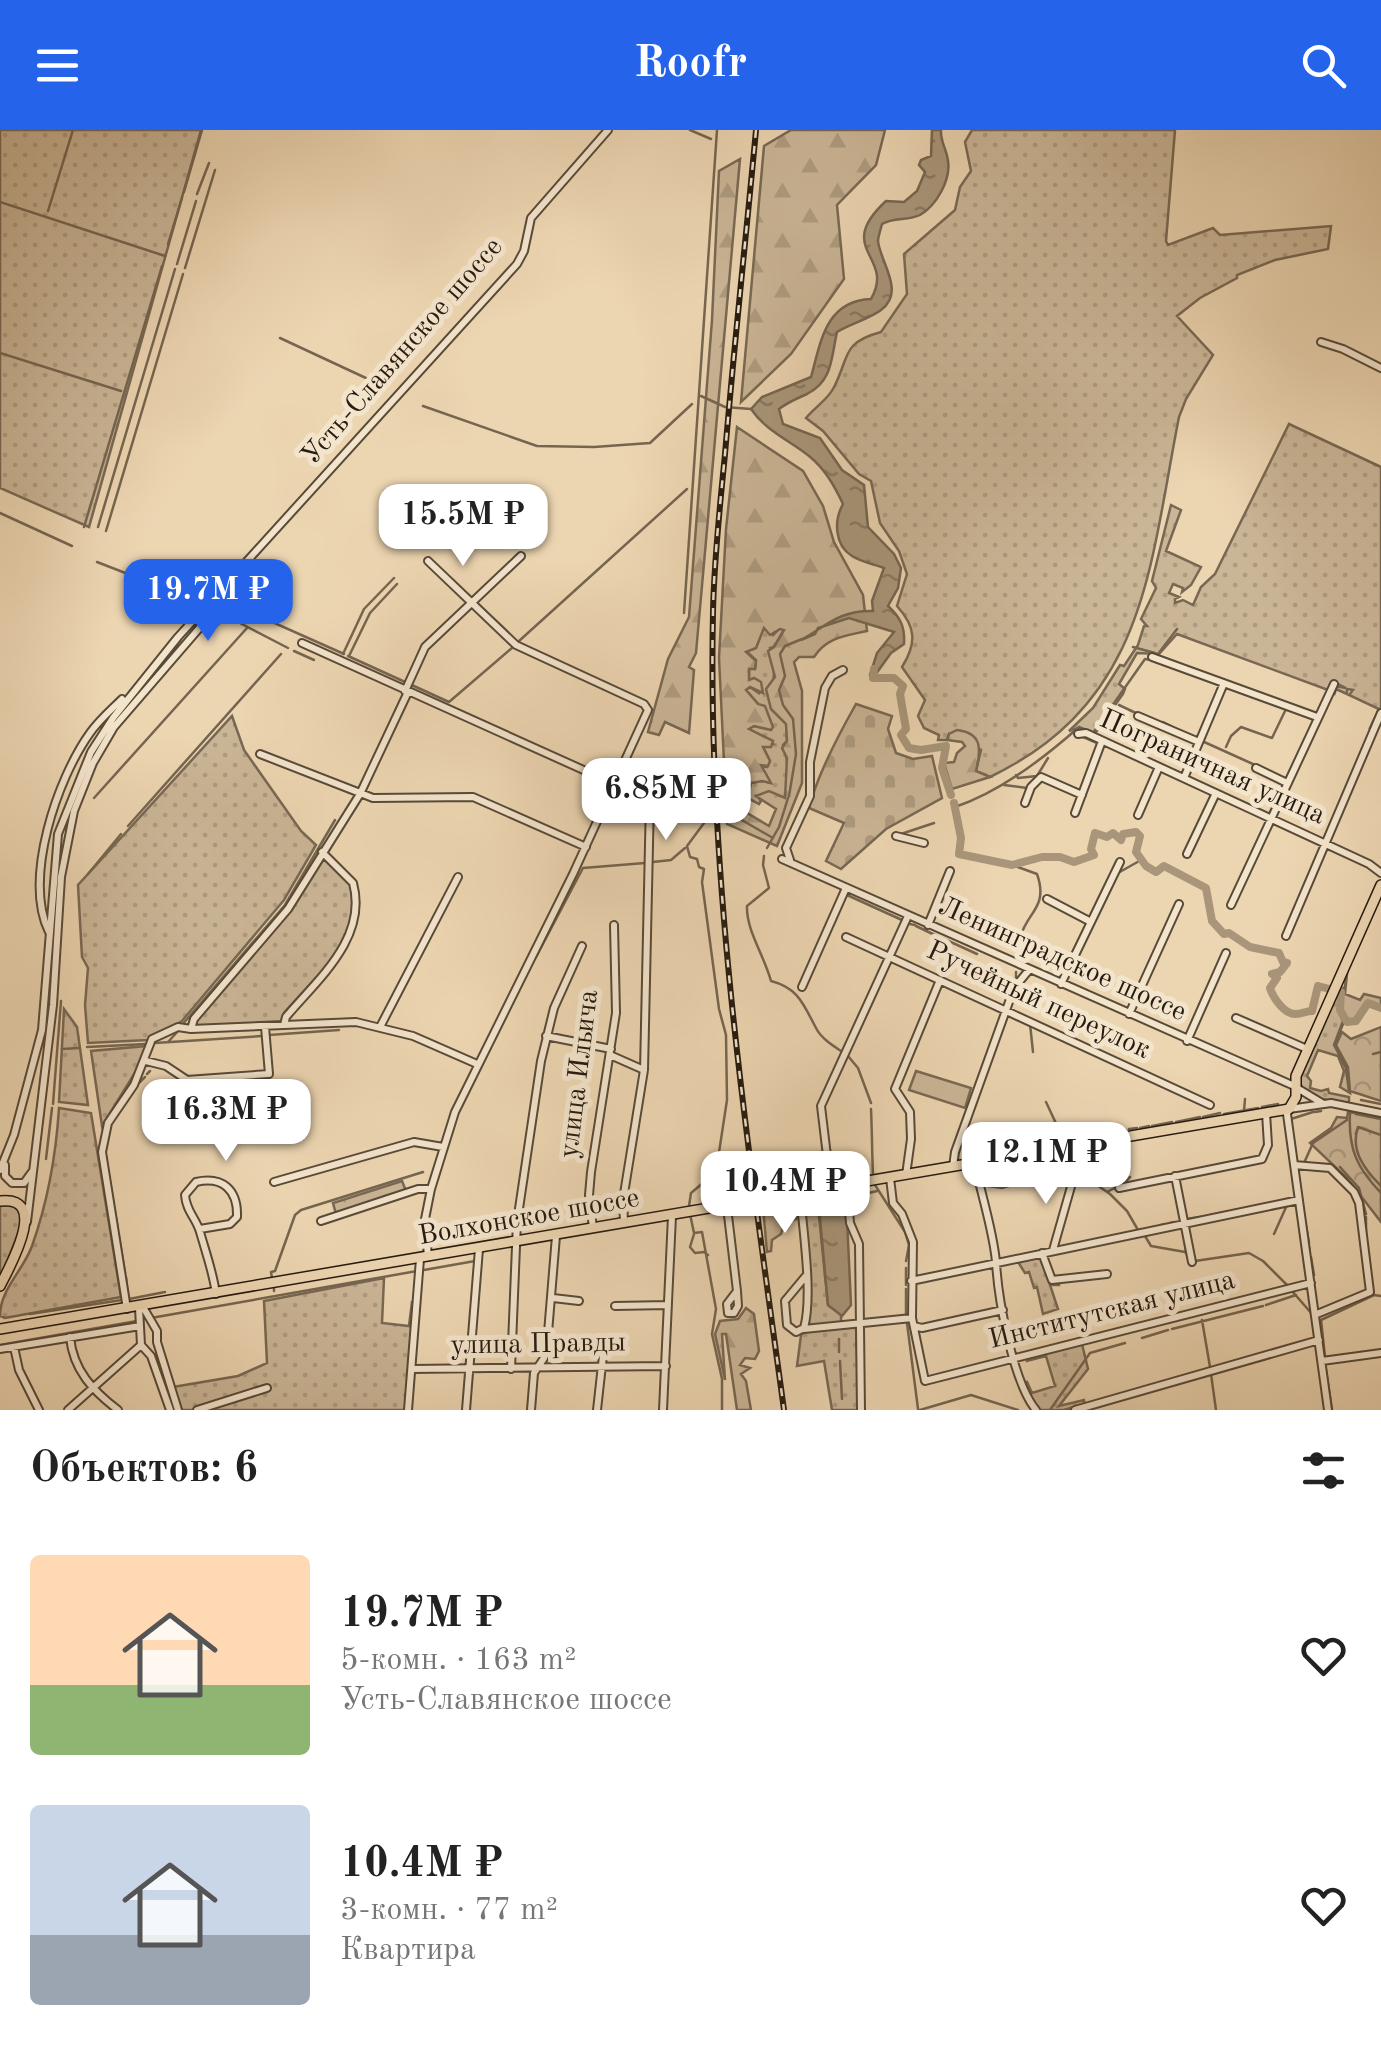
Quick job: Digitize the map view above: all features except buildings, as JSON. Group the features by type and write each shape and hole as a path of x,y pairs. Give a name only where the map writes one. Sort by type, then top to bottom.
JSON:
{"main road":[{"path":"1290,1109 1296,1097 1295,1078 1381,884"},
{"name":"Волхонское шоссе","path":"0,1329 141,1308 1290,1109"},
{"path":"0,1201 10,1200 22,1209 26,1222 0,1284"},
{"name":"Волхонское шоссе","path":"0,1337 38,1325"}],"street":[{"name":"Усть-Славянское шоссе","path":"0,1170 42,1030 52,871 61,822 91,752 148,674 216,596 517,264 530,218 608,130"},
{"path":"1321,342 1381,368"},
{"path":"191,1029 194,1019 288,908 360,794 420,654 521,556"},
{"path":"408,1410 426,1218 443,1146 477,1064 648,714 647,706 516,646 428,560"},
{"name":"Усть-Славянское шоссе","path":"20,1242 30,1205 54,1005 61,877 74,811 87,776 114,728 214,610 216,596"},
{"path":"302,643 650,800 644,1070 622,1200 624,1224"},
{"path":"1152,656 1318,718"},
{"path":"791,862 786,848 810,796 810,762 825,688 828,680 844,670"},
{"path":"1184,778 1224,683"},
{"path":"1230,906 1334,684"},
{"path":"1286,936 1381,713"},
{"path":"1138,716 1199,742"},
{"name":"Пограничная улица","path":"1078,734 1102,740 1216,792 1381,873"},
{"path":"1075,814 1102,740"},
{"path":"260,754 360,794 384,799 473,798 586,847"},
{"path":"1138,815 1160,767"},
{"path":"1256,768 1287,784"},
{"path":"1025,803 1031,786 1041,777 1082,795"},
{"path":"1187,854 1216,792"},
{"path":"896,836 924,843"},
{"path":"284,1025 286,1017 333,962 356,926 353,883 322,852"},
{"name":"Ленинградское шоссе","path":"782,859 1322,1103"},
{"path":"1062,984 1120,862"},
{"path":"928,925 950,871"},
{"path":"380,1027 458,877"},
{"path":"802,987 846,888"},
{"path":"1046,899 1091,922"},
{"path":"1129,1014 1179,904"},
{"path":"831,1189 821,1106 908,916"},
{"name":"улица Ильича","path":"593,1229 591,1172 616,1013 614,925"},
{"name":"Ручейный переулок","path":"846,937 1210,1105"},
{"path":"510,1369 517,1222 546,1036 582,946"},
{"path":"1187,1040 1226,953"},
{"path":"953,1167 954,1152 1018,982 1029,969"},
{"path":"906,1175 912,1139 910,1112 894,1089 940,980"},
{"path":"1236,1018 1308,1049"},
{"path":"127,1310 102,1152 108,1123 146,1060 152,1039 178,1027 356,1022 413,1036 477,1064"},
{"path":"146,1060 166,1066 188,1080 269,1074 265,1027"},
{"path":"546,1036 610,1052 644,1070"},
{"path":"1322,1103 1381,1113"},
{"name":"Волхонское шоссе","path":"1290,1109 1322,1103"},
{"path":"1290,1109 1287,1117 1328,1410"},
{"path":"1119,1188 1258,1160 1265,1156 1268,1145 1266,1113"},
{"path":"274,1182 414,1142 443,1146"},
{"path":"1053,1250 1076,1170 1077,1146"},
{"path":"9,1150 4,1170 12,1183 24,1183 30,1177 36,1156"},
{"path":"974,1163 1014,1360 1023,1389 1036,1410"},
{"path":"1294,1165 1330,1168 1358,1196 1370,1292 1317,1314"},
{"path":"1175,1176 1192,1262"},
{"path":"890,1178 893,1203 902,1214 912,1242 913,1322"},
{"path":"200,1229 230,1224 237,1217 234,1196 224,1183 206,1180 186,1190 186,1208 200,1229 202,1246 211,1260 216,1294"},
{"path":"847,1186 850,1223 859,1244 861,1410"},
{"path":"321,1221 418,1189 430,1189"},
{"path":"800,1194 804,1328"},
{"path":"911,1281 1299,1200"},
{"path":"726,1207 737,1291"},
{"path":"663,1410 672,1216"},
{"path":"531,1410 535,1369 546,1354 556,1236"},
{"path":"466,1410 480,1249"},
{"path":"1042,1253 1052,1280 1107,1274"},
{"path":"804,1328 796,1332 787,1325 785,1301 805,1277"},
{"name":"Институтская улица","path":"913,1322 925,1380 1309,1284"},
{"path":"785,1301 793,1296 806,1302"},
{"path":"553,1298 578,1301"},
{"path":"615,1306 668,1305"},
{"path":"141,1308 140,1345 151,1356 170,1410"},
{"path":"141,1308 157,1331 178,1410"},
{"path":"804,1328 808,1331 913,1322 922,1328 1003,1310"},
{"path":"0,1349 140,1326"},
{"path":"70,1338 78,1368 118,1410"},
{"path":"598,1410 605,1338"},
{"path":"1075,1410 1319,1340"},
{"path":"68,1410 140,1345"},
{"path":"14,1346 23,1380 39,1410"},
{"path":"1322,1361 1381,1353"},
{"name":"улица Правды","path":"412,1369 666,1366"},
{"path":"197,1410 267,1388"}],"green space":[{"path":"0,130 201,130 89,527 0,488"},
{"path":"791,130 885,130 876,165 837,205 844,279 791,354 741,402 764,146"},
{"path":"972,130 1175,130 1168,245 1213,228 1220,235 1331,226 1328,249 1275,260 1237,275 1177,316 1213,355 1179,417 1159,526 1132,625 1111,670 1082,710 1042,746 990,777 976,771 981,750 949,734 947,740 938,740 939,735 924,728 918,716 925,700 902,667 912,635 897,606 907,574 899,551 880,523 871,481 859,474 823,431 806,418 830,393 852,347 881,332 907,294 904,254 955,210 960,187 971,171 965,142"},
{"path":"740,159 696,653 689,667 694,670 689,733 665,722 659,735 648,732 668,659 689,617 712,320 719,171"},
{"path":"1289,424 1381,467 1381,710 1373,729 1370,728 1379,709 1349,695 1353,690 1347,689 1347,694 1336,689 1334,695 1335,686 1346,688 1334,682 1328,690 1177,634 1159,654 1137,653 1119,684 1125,689 1123,694 1094,735 1078,728 1069,731 1093,708 1147,626 1141,619 1156,588 1152,581 1171,505 1181,510 1166,551 1201,567 1191,585 1182,592 1183,588 1173,584 1169,593 1179,597 1175,603 1183,600 1193,605 1201,587 1215,574"},
{"path":"737,427 803,471 823,506 834,542 863,595 867,631 837,638 814,657 799,657 794,662 802,691 802,783 777,846 727,824 719,658 726,529","holes":["764,628 770,635 784,630 768,651 775,677 766,689 771,709 786,724 787,741 782,748 787,758 785,798 769,791 756,796 776,809 769,826 742,810 751,783 771,783 761,765 768,766 770,761 763,747 771,747 773,741 749,729 773,727 765,706 746,690 750,687 763,693 761,682 749,680 749,669 755,669 756,661 746,652 756,648"]},
{"path":"763,628 773,635 780,628 784,630 770,648 774,673 771,705 786,723 787,741 783,745 788,779 785,798 757,796 759,804 748,798 751,783 770,783 761,765 767,767 770,761 763,747 773,744 749,729 766,728 758,704 746,690 750,687 760,694 749,680 749,668 755,669 756,660 746,651 756,648"},
{"path":"856,704 892,716 888,729 896,753 913,759 932,756 942,798 886,829 841,869 826,861 844,823 809,808 823,769"},
{"path":"232,716 244,750 301,831 316,845 284,900 182,1021 148,1040 88,1043 88,968 82,957 78,885"},
{"path":"957,730 976,739 976,771 990,777 952,789 944,763 954,762 965,746 947,740"},
{"path":"323,856 352,886 354,921 333,959 284,1013 281,1022 195,1026 194,1022 289,909"},
{"path":"1347,973 1345,994 1360,1000 1364,994 1381,998 1381,1007 1367,1003 1353,1022 1344,1017 1342,1010 1341,991"},
{"path":"1335,997 1339,999 1343,1021 1334,1045 1346,1068 1350,1093 1340,1087 1344,1071 1338,1056 1318,1050 1307,1076 1310,1088 1328,1089 1329,1093 1349,1097 1349,1103 1321,1099 1302,1088 1298,1077"},
{"path":"64,1009 77,1027 88,1105 59,1102"},
{"path":"1381,1027 1381,1101 1350,1091 1348,1067 1336,1045 1342,1032 1351,1039"},
{"path":"147,1046 141,1063 102,1126 91,1051"},
{"path":"916,1071 971,1088 965,1108 909,1090"},
{"path":"59,1108 91,1113 121,1297 5,1318 0,1316 4,1297 28,1255 43,1212"},
{"path":"1348,1112 1381,1117 1381,1222 1347,1178 1310,1143 1331,1128 1337,1117 1347,1118"},
{"path":"1077,1151 1074,1171 1060,1164 1025,1170 1025,1181 1002,1188 981,1185 977,1168"},
{"path":"402,1181 406,1191 336,1214 333,1203"},
{"path":"845,1192 845,1196 824,1201 818,1207 828,1305 841,1314 841,1324 806,1328 802,1205 806,1199"},
{"path":"794,1201 796,1219 784,1224 767,1252 763,1207"},
{"path":"11,1204 19,1210 22,1224 0,1279 0,1205"},
{"path":"1040,1255 1048,1280 1060,1285 1050,1285 1058,1309 1043,1314 1037,1287 1018,1262"},
{"path":"384,1278 382,1323 409,1326 412,1302 417,1302 406,1410 181,1410 173,1387 238,1376 267,1363 264,1301"},
{"path":"746,1308 754,1314 759,1351 755,1359 745,1358 740,1365 750,1368 741,1374 751,1410 737,1410 726,1334 722,1334 725,1380 715,1334 720,1321 738,1319"},
{"path":"856,1326 859,1410 832,1410 824,1361 797,1366 801,1335"},
{"path":"1082,1344 1088,1369 1059,1406 1084,1400 1085,1406 1038,1410 1023,1384 1027,1382 1032,1393 1055,1386 1046,1356 1027,1361 1027,1357"}],"water":[{"path":"932,130 941,130 948,168 937,199 920,215 882,224 878,241 892,286 888,303 877,313 837,332 830,368 822,382 779,409 783,424 820,438 842,470 864,485 868,527 894,554 901,568 898,588 888,606 901,623 904,644 891,653 873,678 870,675 877,653 894,632 849,618 823,626 851,613 873,611 872,601 884,568 846,551 837,532 843,504 829,478 815,461 751,409 762,397 811,377 822,337 834,315 856,301 871,299 877,284 876,272 865,231 886,201 904,202 917,191 925,172 919,165 921,160 931,156"},
{"path":"846,1197 851,1305 842,1316 828,1305 819,1207 824,1201"}],"waterway":[{"path":"48,211 73,130"},
{"path":"184,192 202,130"},
{"path":"690,130 711,139"},
{"path":"684,613 717,130"},
{"path":"197,194 209,163"},
{"path":"185,268 215,170"},
{"path":"168,244 182,198"},
{"path":"177,264 196,201"},
{"path":"0,202 165,256"},
{"path":"84,527 162,266"},
{"path":"98,527 175,269"},
{"path":"106,531 183,274"},
{"path":"280,338 368,379"},
{"path":"0,353 121,391"},
{"path":"701,396 725,407 751,409"},
{"path":"423,406 537,446 594,447 650,443 692,404"},
{"path":"519,641 687,489"},
{"path":"0,513 72,546"},
{"path":"97,562 188,602 192,607 185,617"},
{"path":"343,654 364,609 394,578"},
{"path":"349,656 370,613 397,584"},
{"path":"252,613 344,654"},
{"path":"206,635 224,619 238,622 288,648"},
{"path":"94,798 247,628"},
{"path":"1158,654 1177,629"},
{"path":"789,796 796,754 793,719 779,690 785,676 780,654 785,646 802,639"},
{"path":"348,656 449,702 513,647"},
{"path":"1133,647 1155,653"},
{"path":"294,651 314,660"},
{"path":"128,826 281,654"},
{"path":"1093,733 1145,659 1151,660"},
{"path":"874,669 873,678 894,678 903,686 900,694 906,729 901,735 909,748 946,746 942,768 951,795"},
{"path":"1119,705 1140,715"},
{"path":"1226,747 1241,727 1272,738 1286,709"},
{"path":"1163,722 1171,726"},
{"path":"955,807 1003,784 1079,727 1084,729"},
{"path":"1081,736 1097,743"},
{"path":"1202,741 1255,765"},
{"path":"1016,775 1037,776 1048,758"},
{"path":"1286,779 1290,770"},
{"path":"1004,785 1027,788"},
{"path":"1269,814 1283,785"},
{"path":"767,848 788,798"},
{"path":"954,803 961,838 959,854 1012,865 1042,857 1074,862 1094,855 1091,849 1095,833 1107,837 1113,833 1121,840 1123,834 1136,832 1140,836 1136,852 1146,866 1156,872 1164,866 1206,888 1212,921 1224,934 1229,933 1250,947 1279,953 1287,963 1280,972 1272,974 1277,978 1270,988 1288,1012 1312,1011 1318,986 1341,992 1340,1010 1347,1022 1356,1021 1368,1003 1381,1008"},
{"path":"1261,811 1270,815"},
{"path":"689,1206 691,1193 716,1172 727,1100 726,1035 702,882 704,869 697,859 690,857 687,846 710,815 740,819 773,838"},
{"path":"182,1025 285,905 335,820"},
{"path":"901,834 934,823"},
{"path":"88,874 121,834"},
{"path":"653,862 671,860 685,848"},
{"path":"764,856 769,888 747,906 752,933 771,981 794,993 821,1035 841,1051"},
{"path":"1118,873 1141,860"},
{"path":"536,957 583,868 645,863"},
{"path":"1012,865 1037,874 1040,885 1039,902 1021,936 1020,961"},
{"path":"847,895 902,920"},
{"path":"910,924 915,925"},
{"path":"916,926 939,937"},
{"path":"942,938 977,954"},
{"path":"1016,972 1016,980"},
{"path":"1340,991 1345,987 1347,973"},
{"path":"53,1104 61,1001"},
{"path":"1345,1019 1335,1044 1346,1067 1349,1092"},
{"path":"1030,1024 1033,1052"},
{"path":"168,1042 179,1030"},
{"path":"269,1035 339,1030"},
{"path":"155,1043 262,1036"},
{"path":"87,1047 146,1044"},
{"path":"62,1049 79,1048"},
{"path":"1373,1054 1381,1052"},
{"path":"848,1056 858,1068 871,1103"},
{"path":"147,1074 150,1071"},
{"path":"139,1083 145,1077"},
{"path":"1244,1111 1245,1099"},
{"path":"1361,1100 1381,1104"},
{"path":"1046,1102 1060,1132"},
{"path":"1262,1107 1278,1104"},
{"path":"46,1159 52,1108"},
{"path":"1224,1114 1258,1108"},
{"path":"871,1109 873,1175"},
{"path":"1315,1112 1321,1111"},
{"path":"1291,1119 1313,1112"},
{"path":"1203,1117 1220,1113"},
{"path":"1350,1113 1356,1157 1381,1193"},
{"path":"1356,1114 1381,1119"},
{"path":"1176,1122 1200,1117"},
{"path":"1304,1163 1313,1143 1347,1120"},
{"path":"1152,1126 1172,1122"},
{"path":"1140,1128 1149,1126"},
{"path":"1381,1135 1358,1127 1356,1135 1357,1151 1364,1166 1381,1186"},
{"path":"1129,1129 1137,1128"},
{"path":"1113,1132 1120,1131"},
{"path":"1098,1135 1111,1132"},
{"path":"1062,1134 1066,1142"},
{"path":"1085,1137 1094,1136"},
{"path":"1066,1139 1077,1138"},
{"path":"1068,1154 1073,1167"},
{"path":"1031,1164 1057,1160"},
{"path":"1046,1180 1054,1163"},
{"path":"1012,1168 1030,1165"},
{"path":"1340,1167 1359,1188 1366,1214"},
{"path":"982,1173 1007,1169"},
{"path":"272,1278 295,1215 301,1210 423,1172"},
{"path":"1078,1172 1110,1194"},
{"path":"1125,1182 1130,1177"},
{"path":"110,1182 118,1230"},
{"path":"1107,1192 1124,1183"},
{"path":"875,1185 905,1232 909,1245 906,1261"},
{"path":"852,1197 877,1191"},
{"path":"1110,1194 1138,1230"},
{"path":"1274,1234 1287,1205"},
{"path":"1242,1209 1252,1207"},
{"path":"1227,1212 1235,1210"},
{"path":"1210,1215 1225,1212"},
{"path":"690,1214 694,1233 702,1232 716,1309 712,1334 722,1379 722,1410"},
{"path":"1304,1214 1309,1243"},
{"path":"1186,1219 1207,1216"},
{"path":"1366,1217 1366,1234"},
{"path":"1170,1223 1181,1221"},
{"path":"1161,1225 1166,1224"},
{"path":"1153,1227 1159,1226"},
{"path":"694,1234 690,1247 695,1253 708,1255"},
{"path":"119,1236 125,1273"},
{"path":"1145,1236 1151,1246 1189,1256"},
{"path":"1184,1238 1186,1251"},
{"path":"1309,1246 1310,1254"},
{"path":"1195,1261 1249,1253 1288,1286"},
{"path":"1311,1257 1314,1275"},
{"path":"424,1270 475,1261"},
{"path":"906,1268 906,1285"},
{"path":"151,1318 417,1271"},
{"path":"126,1277 128,1297"},
{"path":"906,1289 906,1314"},
{"path":"1292,1291 1312,1314"},
{"path":"129,1299 165,1292"},
{"path":"1266,1305 1296,1295"},
{"path":"1321,1320 1374,1295 1381,1296"},
{"path":"30,1314 122,1300"},
{"path":"1172,1329 1263,1306"},
{"path":"1202,1320 1210,1367"},
{"path":"1321,1320 1325,1357"},
{"path":"0,1345 137,1321"},
{"path":"907,1323 918,1409"},
{"path":"1142,1338 1168,1330"},
{"path":"839,1339 839,1352"},
{"path":"1050,1410 1090,1353 1125,1343"},
{"path":"1259,1361 1271,1357"},
{"path":"840,1361 842,1399"},
{"path":"1325,1363 1332,1410"},
{"path":"1211,1374 1216,1410"},
{"path":"920,1410 971,1395 1018,1410"},
{"path":"1064,1410 1077,1406"}],"railway":[{"path":"756,130 716,552 713,712 716,812 733,1012 784,1410"}]}
